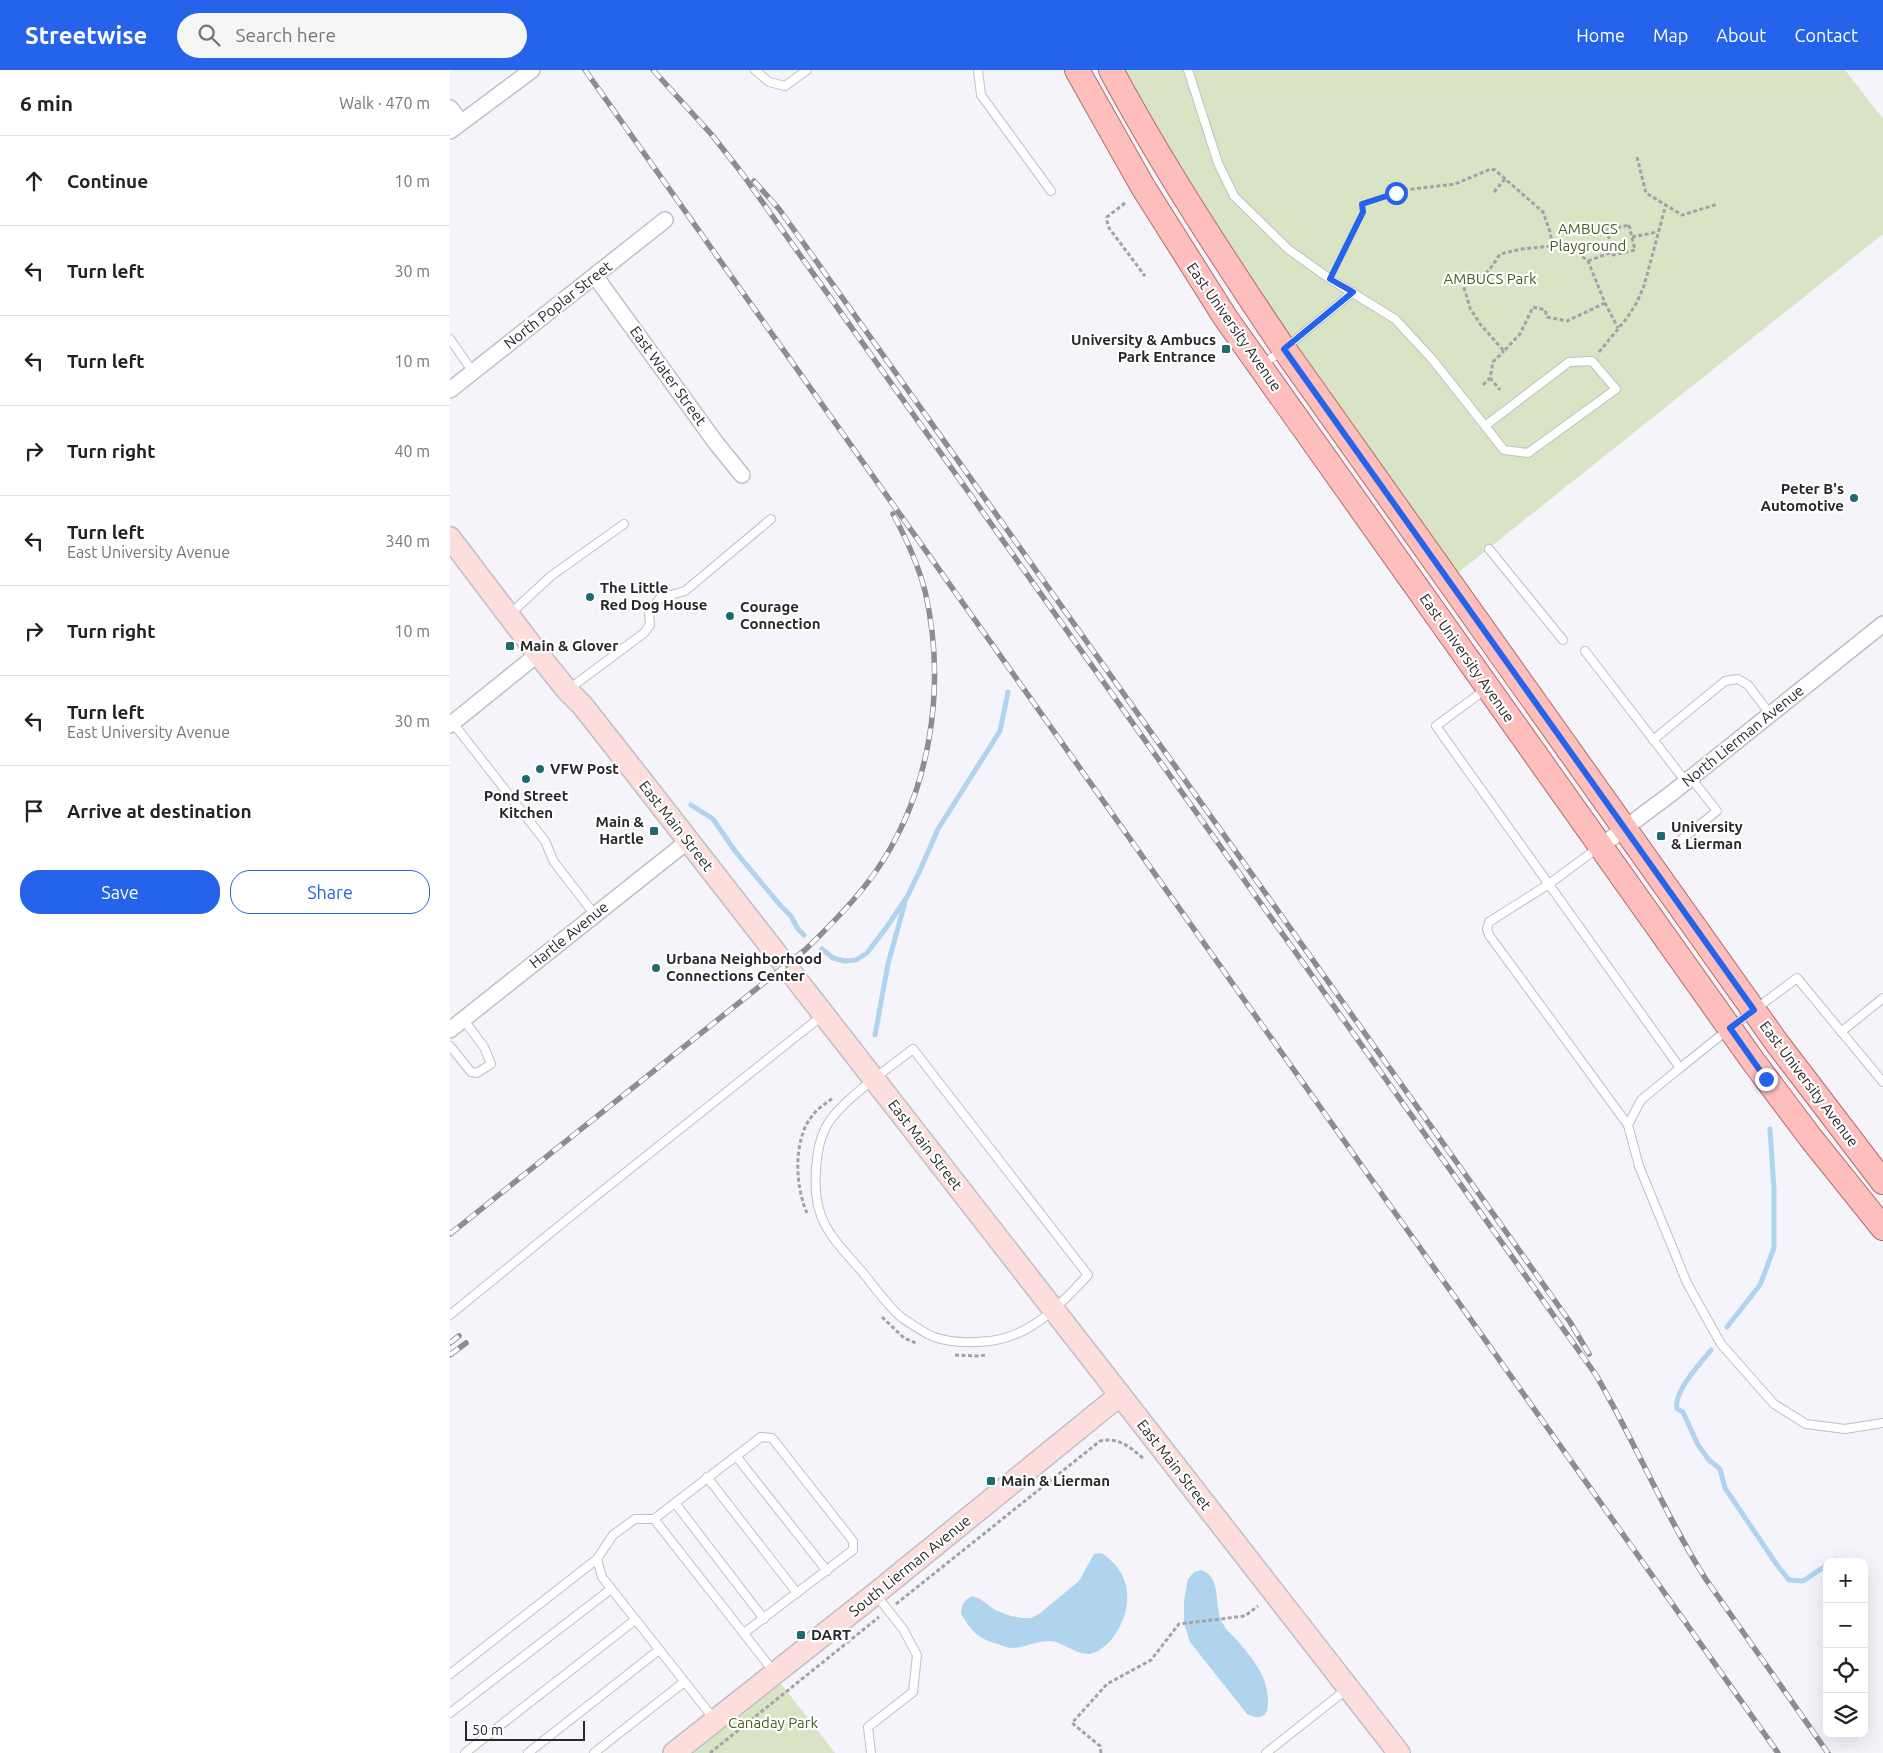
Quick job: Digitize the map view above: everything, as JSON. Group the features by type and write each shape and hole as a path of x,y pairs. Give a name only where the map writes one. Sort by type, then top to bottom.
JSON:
{"main road":[{"name":"East University Avenue","path":"1077,70 1143,187 1225,317 1730,1028 1810,1137 1883,1228"},
{"name":"East University Avenue","path":"1111,70 1173,178 1224,261 1284,349 1754,1010 1818,1098 1883,1182"},
{"name":"East Main Street","path":"450,538 538,654 567,690 582,705 688,840 1399,1753"},
{"name":"South Lierman Avenue","path":"674,1753 875,1594 1120,1395"}],"street":[{"path":"450,108 455,127 532,70"},
{"name":"North Poplar Street","path":"450,390 666,220"},
{"name":"East Water Street","path":"595,276 716,443 742,475"},
{"name":"North Lierman Avenue","path":"1601,846 1689,780 1883,624"},
{"path":"451,724 538,654"},
{"name":"Hartle Avenue","path":"450,1030 688,840"}],"lane":[{"path":"755,70 769,82 785,86 807,70"},
{"path":"978,70 981,95 1051,191"},
{"path":"1188,70 1218,163 1234,196 1288,249 1330,279 1395,319 1432,359 1485,426 1504,450 1528,453 1616,389 1592,360 1569,362 1485,426"},
{"path":"1260,366 1284,349 1353,292"},
{"path":"450,340 473,372"},
{"path":"567,690 644,633 650,625 649,612 660,598 685,591 772,519"},
{"path":"508,615 551,576 624,524"},
{"path":"1489,548 1563,640"},
{"path":"1585,651 1654,740 1717,811 1682,839"},
{"path":"1654,740 1724,682 1738,679 1748,685 1770,714"},
{"path":"1487,688 1436,726 1680,1068"},
{"path":"451,724 545,841 554,862 595,915"},
{"path":"1601,846 1549,884 1489,922 1487,929 1489,935 1628,1125 1639,1166 1687,1282 1721,1344 1774,1404 1806,1424 1844,1429 1883,1423"},
{"path":"1628,1125 1642,1100 1730,1028 1797,978 1882,1078"},
{"path":"1841,1032 1883,998"},
{"path":"450,1315 823,1015"},
{"path":"450,1046 471,1072 477,1073 491,1064 484,1047 464,1020"},
{"path":"913,1049 1088,1275 1054,1311 1036,1324 1020,1332 992,1341 951,1341 933,1336 901,1316 882,1297 828,1230 819,1210 815,1188 816,1165 826,1128 837,1113 874,1080 913,1049"},
{"path":"450,1674 597,1559 613,1535 635,1519 654,1519 761,1437 772,1438 853,1541 853,1550 744,1633"},
{"path":"736,1456 827,1571"},
{"path":"707,1477 797,1593"},
{"path":"675,1503 764,1618"},
{"path":"654,1519 775,1674"},
{"path":"597,1559 602,1577 715,1721"},
{"path":"450,1713 611,1588"},
{"path":"871,1753 868,1727 913,1692 917,1655 904,1629 875,1594"},
{"path":"466,1753 635,1620"},
{"path":"528,1753 659,1650"},
{"path":"594,1753 684,1682"},
{"path":"1266,1753 1348,1688"}],"path":[{"path":"1637,157 1646,193 1682,215 1718,204"},
{"path":"1330,279 1363,212 1362,204 1405,190 1455,184 1491,169 1506,179 1543,212 1553,246"},
{"path":"1494,192 1506,179"},
{"path":"1125,203 1107,217 1107,222 1145,276"},
{"path":"1592,360 1627,318 1644,286 1666,204"},
{"path":"1629,225 1632,238 1635,250 1613,255 1607,230 1629,225"},
{"path":"1632,238 1657,232"},
{"path":"1504,351 1480,324 1470,308 1463,284 1480,279 1492,267 1500,254 1522,249 1562,245 1576,252 1588,262 1618,328"},
{"path":"1588,262 1612,252"},
{"path":"1484,385 1490,378 1493,362 1520,334 1533,306 1545,310 1548,317 1567,321 1605,303"},
{"path":"1490,378 1500,390"},
{"path":"809,1218 805,1209 798,1175 800,1138 812,1115 838,1093"},
{"path":"881,1315 904,1338 926,1347"},
{"path":"949,1354 978,1356 994,1353"},
{"path":"900,1601 1100,1441 1120,1439 1144,1459"},
{"path":"1101,1753 1100,1746 1072,1723 1107,1684 1151,1660 1179,1624 1245,1616 1258,1606"},
{"path":"710,1753 878,1618"},
{"path":"1145,1664 1149,1669"}],"green space":[{"name":"AMBUCS Park","path":"1111,70 1845,70 1883,119 1883,234 1449,580"},
{"name":"Canaday Park","path":"778,1680 835,1753 686,1753"}],"water":[{"path":"1101,1553 1112,1561 1120,1571 1125,1581 1127,1604 1119,1628 1110,1641 1097,1652 1085,1654 1050,1641 1013,1648 1005,1647 980,1637 972,1630 961,1614 964,1602 973,1596 995,1610 1011,1616 1031,1618 1039,1614 1079,1581 1094,1554"},
{"path":"1201,1570 1208,1573 1215,1586 1218,1610 1224,1626 1252,1659 1265,1682 1268,1707 1265,1714 1261,1717 1247,1714 1190,1642 1184,1623 1184,1601 1188,1579 1194,1572"}],"waterway":[{"path":"822,949 833,958 845,961 856,960 867,953 886,928 907,897 938,829 1000,731 1008,692"},
{"path":"691,805 713,819 735,851 791,916 798,929 804,935"},
{"path":"875,1035 888,964 905,902"},
{"path":"1727,1327 1760,1285 1774,1248 1774,1190 1770,1129"},
{"path":"1711,1350 1683,1387 1677,1402 1677,1409 1683,1412 1698,1445 1709,1460 1720,1469 1725,1488 1789,1580 1803,1581 1823,1568"}],"railway":[{"path":"585,70 1778,1753"},
{"path":"653,70 712,135 741,172 1596,1375 1676,1528 1705,1578 1828,1753"},
{"path":"754,181 779,209 802,241 1570,1322 1589,1354"},
{"path":"450,1234 805,950 833,923 874,874 893,843 909,809 921,774 929,738 934,701 931,627 925,591 911,551 893,514"},
{"path":"450,1343 459,1336"},
{"path":"450,1355 466,1343"}],"place":[{"name":"University & Ambucs Park Entrance","path":"1226,349"},
{"name":"Peter B's Automotive","path":"1854,498"},
{"name":"The Little Red Dog House","path":"590,597"},
{"name":"Courage Connection","path":"730,616"},
{"name":"Main & Glover","path":"510,646"},
{"name":"VFW Post","path":"540,769"},
{"name":"Pond Street Kitchen","path":"526,779"},
{"name":"Main & Hartle","path":"654,831"},
{"name":"University & Lierman","path":"1661,836"},
{"name":"Urbana Neighborhood Connections Center","path":"656,968"},
{"name":"Main & Lierman","path":"991,1481"},
{"name":"DART","path":"801,1635"}],"route":[{"path":"1396,193 1362,204 1363,212 1330,279 1353,292 1284,349 1754,1010 1730,1028 1766,1079"}],"park label":[{"name":"AMBUCS Playground","path":"1588,238"}]}
